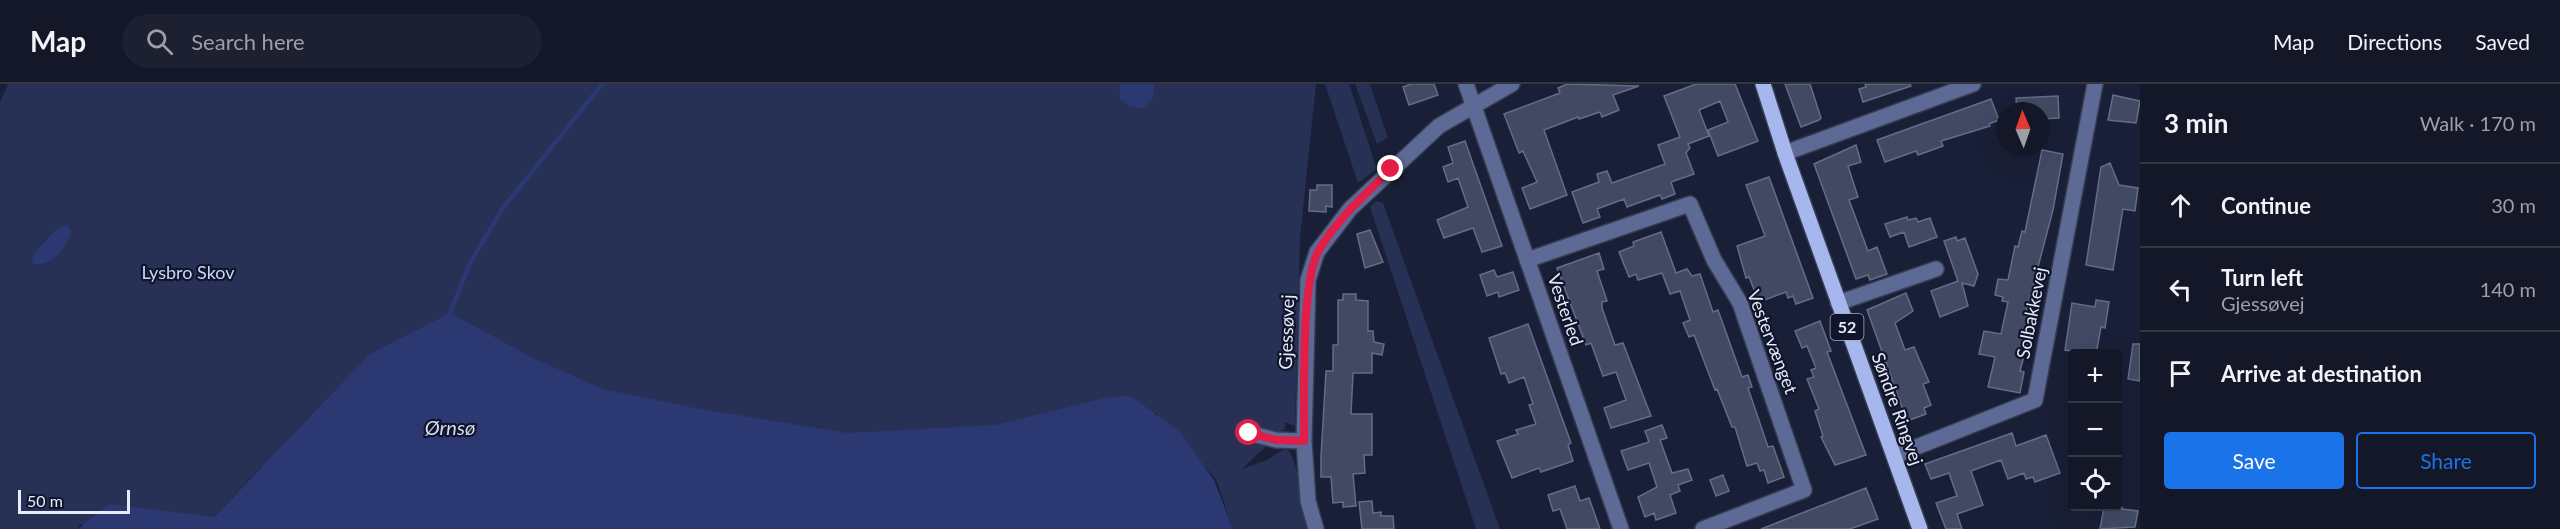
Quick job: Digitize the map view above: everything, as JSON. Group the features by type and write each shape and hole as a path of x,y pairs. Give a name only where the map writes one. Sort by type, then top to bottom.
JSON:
{"main road":[{"name":"Søndre Ringvej","path":"1763,84 1785,153 1920,529"}],"street":[{"name":"Vesterled","path":"1466,84 1622,529"},
{"name":"Gjessøvej","path":"1316,529 1308,501 1304,441 1308,280 1317,252 1350,209 1439,126 1473,104 1512,84"},
{"path":"1785,153 1973,84"},
{"name":"Solbakkevej","path":"1894,456 2035,400 2096,84"},
{"name":"Vestervænget","path":"1527,260 1690,204 1714,260 1740,303 1804,490 1703,529"},
{"path":"1838,303 1936,269"},
{"path":"1249,433 1276,440 1304,441"}],"green space":[{"name":"Lysbro Skov","path":"8,84 1316,84 1300,238 1295,426 1285,422 1285,428 1242,469 1267,460 1286,448 1295,463 1308,529 1233,529 1216,479 1156,413 1121,420 261,467 213,518 80,525 78,529 0,529 0,102"},
{"path":"1325,84 1349,84 1377,169 1358,183"},
{"path":"1355,84 1370,84 1388,138 1377,144"},
{"path":"1376,201 1383,203 1500,529 1476,529 1370,207"}],"water":[{"path":"1119,84 1154,84 1153,98 1143,108 1130,107 1120,99"},
{"path":"67,225 71,231 62,250 46,262 32,264 33,254 58,228"},
{"name":"Ørnsø","path":"450,313 531,357 603,389 695,408 847,433 996,425 1109,397 1131,396 1180,432 1214,480 1233,529 78,529 109,504 214,517 370,354"}],"building":[{"path":"1411,84 1434,84 1438,95 1409,105 1403,87"},
{"path":"1567,84 1639,86 1613,95 1619,110 1602,117 1600,112 1579,119 1578,117 1544,130 1567,195 1530,209 1522,188 1537,182 1523,151 1519,153 1504,114 1560,93 1558,88"},
{"path":"1696,84 1735,84 1758,141 1718,156 1708,130 1728,122 1720,101 1699,110 1709,136 1688,144 1690,148 1686,153 1694,174 1671,182 1675,194 1662,199 1660,195 1627,207 1624,199 1597,209 1600,217 1583,223 1572,192 1599,182 1597,174 1607,171 1612,183 1665,164 1658,145 1680,137 1664,96"},
{"path":"1785,84 1810,84 1821,118 1819,120 1801,127"},
{"path":"1865,84 1910,84 1911,86 1863,102 1859,89 1866,87"},
{"path":"2113,95 2140,101 2136,123 2108,120"},
{"path":"2058,96 2059,118 2050,118 2050,102 2016,102 2016,98"},
{"path":"1991,99 1996,112 1996,121 1989,124 1990,126 1941,141 1943,146 1918,155 1916,151 1885,162 1877,140"},
{"path":"1465,141 1502,246 1482,252 1473,228 1444,238 1437,220 1468,207 1458,178 1448,182 1443,167 1453,163 1448,147"},
{"path":"1856,145 1861,162 1848,166 1858,197 1849,200 1868,251 1877,247 1887,274 1870,280 1868,275 1856,279 1814,164"},
{"path":"2050,152 2063,154 2053,210 2025,316 2034,318 2020,371 2024,372 2020,393 1988,387 1995,357 1979,354 1984,331 2001,334 2008,302 2002,301 2003,297 1995,295 1998,279 2008,280 2015,246 2018,247 2022,231 2025,232 2041,156 2050,156"},
{"path":"2110,163 2119,185 2138,188 2135,211 2123,209 2113,270 2086,265 2101,167"},
{"path":"1769,177 1813,298 1796,304 1793,296 1788,298 1786,292 1759,302 1749,277 1746,278 1737,246 1765,236 1746,185"},
{"path":"1317,185 1332,185 1332,207 1326,206 1326,212 1309,211 1310,190 1317,190"},
{"path":"1907,217 1908,220 1916,218 1918,222 1930,218 1937,237 1909,247 1904,232 1890,237 1885,224"},
{"path":"1370,230 1383,262 1365,268 1357,234"},
{"path":"1661,232 1676,273 1687,269 1692,276 1700,274 1713,312 1718,310 1742,377 1748,375 1752,387 1748,388 1768,447 1773,446 1784,477 1768,483 1764,470 1760,471 1757,463 1747,466 1735,427 1732,427 1717,389 1715,390 1694,335 1689,337 1683,323 1690,320 1680,291 1670,294 1662,273 1638,280 1636,274 1629,277 1619,252 1634,246 1633,242"},
{"path":"1956,237 1957,241 1965,238 1978,274 1974,286 1962,283 1968,306 1940,317 1931,291 1958,281 1944,241"},
{"path":"1599,253 1604,269 1597,271 1607,301 1602,302 1602,308 1615,345 1623,343 1651,416 1611,428 1604,408 1626,400 1616,372 1603,376 1591,343 1586,345 1557,268"},
{"path":"1494,270 1497,277 1513,272 1519,290 1499,297 1498,292 1487,296 1480,275"},
{"path":"1906,293 1913,311 1895,323 1905,350 1914,347 1929,382 1923,384 1931,405 1924,408 1926,414 1907,421 1867,310"},
{"path":"1343,294 1356,294 1356,300 1368,301 1368,331 1373,331 1374,342 1384,344 1382,355 1372,353 1372,373 1353,373 1351,414 1372,414 1372,455 1364,455 1365,473 1353,474 1356,506 1343,507 1343,502 1333,503 1331,477 1321,477 1321,457 1326,371 1333,371 1333,345 1338,345 1338,300 1343,300"},
{"path":"2096,300 2109,302 2105,328 2101,327 2097,349 2065,350 2072,303 2095,307"},
{"path":"1820,321 1831,351 1827,352 1866,455 1835,465 1821,437 1823,436 1815,411 1819,409 1807,379 1814,377 1811,370 1816,368 1807,346 1802,348 1795,331"},
{"path":"1528,324 1571,443 1568,445 1573,461 1541,472 1539,468 1512,478 1497,441 1518,434 1516,430 1536,424 1529,405 1533,404 1524,377 1509,383 1505,373 1501,374 1489,338"},
{"path":"2133,344 2140,344 2140,381 2128,379"},
{"path":"1662,425 1667,438 1660,440 1672,473 1688,469 1692,480 1678,485 1680,491 1670,495 1676,513 1656,520 1654,513 1645,517 1638,497 1657,487 1649,463 1628,470 1621,451 1649,442 1645,431"},
{"path":"2012,433 2016,446 2046,435 2060,473 2035,482 2033,477 2026,479 2024,473 2008,479 2001,460 1971,471 1983,505 1957,514 1962,529 1946,529 1936,503 1957,496 1949,473 1931,479 1925,464"},
{"path":"1723,475 1729,491 1716,496 1710,480"},
{"path":"1575,486 1580,501 1589,498 1600,529 1567,529 1560,509 1553,511 1548,495"},
{"path":"1866,488 1878,519 1850,529 1761,529"},
{"path":"1372,501 1373,513 1381,512 1381,516 1393,516 1394,529 1362,529 1359,502"},
{"path":"2122,509 2138,511 2135,527 2100,529 2103,511 2122,511"}],"waterway":[{"path":"450,313 470,263 503,208 602,84"}],"route":[{"path":"1249,433 1276,440 1304,441 1308,280 1317,252 1350,209 1391,169"}]}
